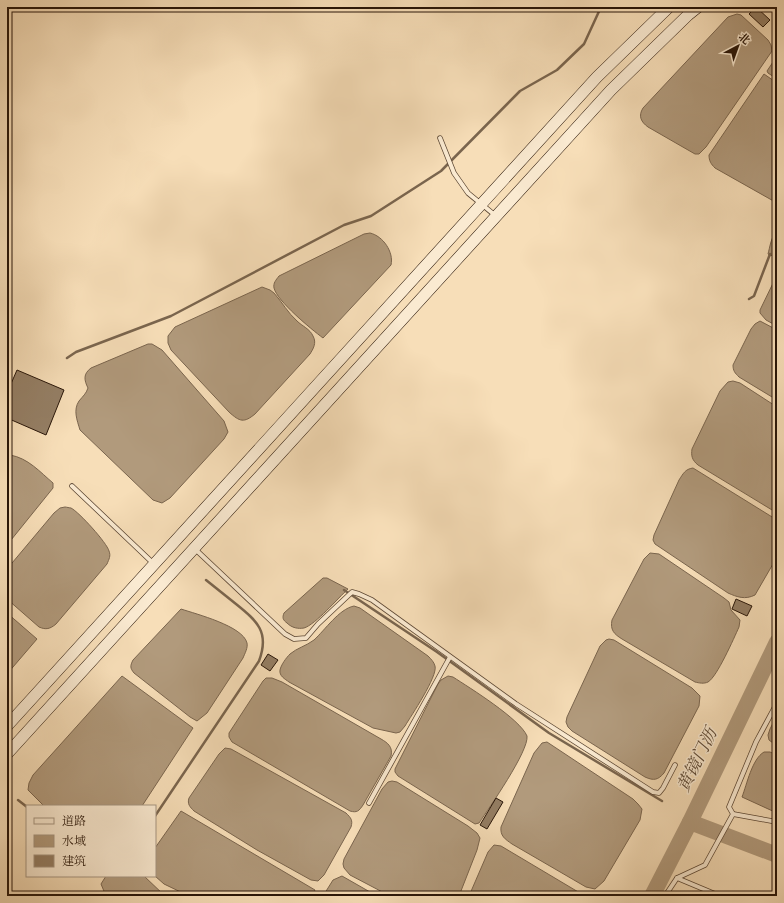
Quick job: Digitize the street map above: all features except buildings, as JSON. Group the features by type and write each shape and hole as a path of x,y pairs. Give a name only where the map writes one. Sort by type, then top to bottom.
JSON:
{"main road":[{"path":"7,726 155,565 597,77 669,7"},
{"path":"7,754 611,90 698,7"}],"lane":[{"path":"440,138 454,172 468,193 496,217"},
{"path":"72,486 155,565"},
{"path":"195,549 285,634 294,639 306,638 318,624 352,592 359,594 372,600 516,704 653,792 658,793 663,788 674,765"},
{"path":"369,803 450,657"},
{"path":"777,703 756,742 729,807 733,814 777,822"},
{"path":"665,896 677,878 705,865 733,814"},
{"path":"677,878 720,896"}],"water":[{"path":"737,14 741,15 768,40 772,51 706,147 699,154 695,154 648,127 641,119 641,111 728,17"},
{"path":"777,56 777,79 767,71"},
{"path":"764,74 777,83 777,203 715,168 710,162 709,157"},
{"path":"777,232 777,249 771,256 768,254 770,245 773,236"},
{"path":"370,233 379,237 386,245 391,255 391,265 323,338 281,300 276,294 274,283 279,276 364,234"},
{"path":"777,275 777,326 766,320 760,313 760,310"},
{"path":"262,287 274,293 294,318 310,331 315,343 310,354 255,414 248,419 242,420 236,418 229,412 171,350 168,343 168,336 175,327"},
{"path":"760,321 777,330 777,400 739,377 733,369 733,365 751,329"},
{"path":"148,344 152,344 162,350 224,421 228,432 224,439 170,498 162,503 153,500 80,430 76,415 77,404 88,388 85,375 88,370"},
{"path":"733,381 740,383 777,407 777,513 698,465 692,458 692,449 720,391 728,382"},
{"path":"10,455 28,462 53,483 53,488 7,545 7,456"},
{"path":"693,468 777,520 777,557 755,595 741,597 728,593 655,544 653,540 679,480 686,471"},
{"path":"60,508 71,508 75,511 92,528 107,547 110,556 107,564 56,624 46,629 39,627 7,599 7,569 54,513"},
{"path":"650,553 659,554 724,598 729,602 731,610 740,620 739,627 725,657 712,679 708,682 695,682 622,639 612,629 612,620 644,559"},
{"path":"323,578 327,578 348,589 309,626 300,628 289,625 283,619 284,613"},
{"path":"354,606 360,608 428,656 435,665 435,671 428,687 400,732 396,733 373,728 289,682 280,674 281,666 290,654 314,640 338,615"},
{"path":"181,609 207,617 228,626 244,637 247,643 247,649 243,658 207,713 197,721 134,673 131,667 133,660"},
{"path":"7,613 37,639 7,674"},
{"path":"609,639 614,640 692,688 700,696 699,706 664,773 656,779 645,777 572,731 566,722 600,646"},
{"path":"122,676 193,728 143,805 43,805 28,790 29,783 33,775"},
{"path":"448,676 461,682 505,713 523,729 527,736 522,754 508,780 479,823 475,824 398,776 395,772 395,769 438,684 441,680"},
{"path":"266,678 272,678 282,682 381,739 389,746 391,756 359,810 356,812 350,811 232,742 229,737 229,733"},
{"path":"777,715 777,746 769,740 768,735"},
{"path":"547,742 633,799 642,809 640,820 604,881 595,889 586,887 512,844 505,839 501,833 501,827 534,753 542,743"},
{"path":"225,748 231,749 346,813 350,818 352,821 351,827 324,875 318,881 311,880 257,850 194,811 190,807 188,802 189,798 219,754"},
{"path":"764,752 770,752 777,755 777,813 742,797 753,766 756,760"},
{"path":"388,782 397,782 468,826 477,833 480,838 477,850 459,896 390,896 350,875 344,868 344,859 382,789"},
{"path":"181,811 315,890 312,896 189,896 164,884 156,877 156,847"},
{"path":"494,845 501,846 585,896 469,896 488,852"},
{"path":"342,876 377,896 323,896 333,880"},
{"path":"105,877 145,877 165,896 106,896 101,884"}],"waterway":[{"path":"67,358 76,352 171,316 344,225 371,216 441,171 520,91 557,70 584,44 601,7"},
{"path":"749,299 754,296 770,254"},
{"path":"156,815 259,661 262,651 263,642 260,628 250,616 206,580"},
{"path":"344,590 437,652 549,733 662,801"},
{"name":"黄镜门沥","path":"652,896 690,822 777,642"},
{"path":"18,800 26,806"},
{"path":"690,822 777,855"}]}
